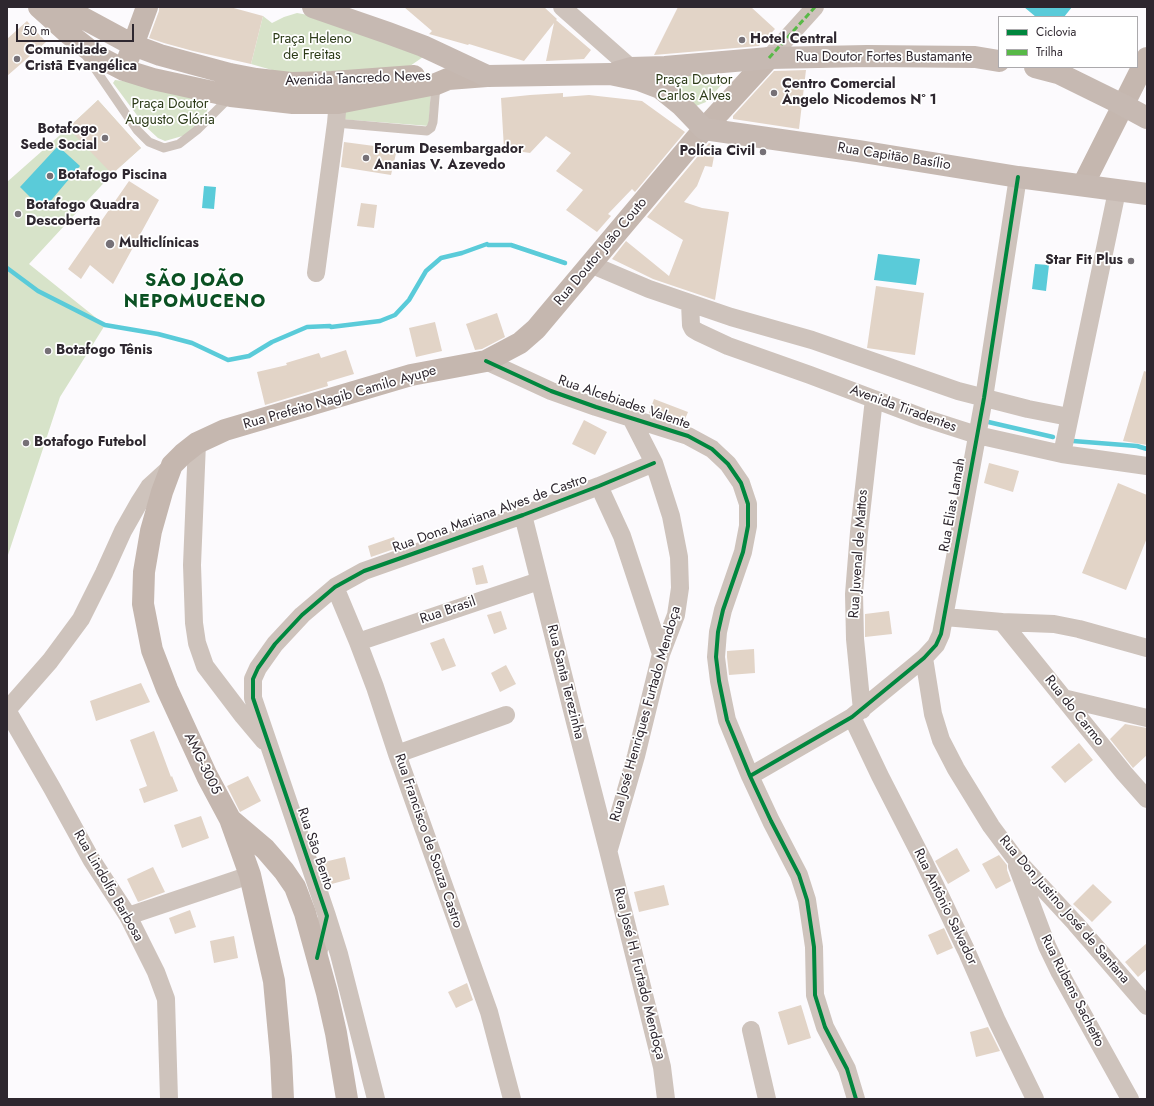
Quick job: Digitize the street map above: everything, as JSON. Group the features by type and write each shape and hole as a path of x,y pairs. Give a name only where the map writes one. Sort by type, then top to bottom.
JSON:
{"main road":[{"name":"Avenida Tancredo Neves","path":"39,7 69,34 97,56 124,70 153,79 231,96 293,103 338,102 440,80 486,76 610,74"},
{"name":"Avenida Tancredo Neves","path":"66,7 133,45 160,55 230,74 291,83 338,102"},
{"path":"124,70 147,7"},
{"path":"313,7 416,44 486,76"},
{"name":"Rua Doutor Fortes Bustamante","path":"610,74 631,68 665,67 769,58 867,56 975,57 998,61"},
{"name":"Rua Doutor João Couto","path":"486,360 520,343 536,329 704,129 769,58"},
{"path":"1083,185 1147,58"},
{"path":"1039,68 1058,73 1147,118"},
{"path":"610,74 639,80 660,88 681,105 704,129"},
{"name":"Rua Capitão Basílio","path":"704,129 858,151 1018,177 1147,194"},
{"name":"Rua Prefeito Nagib Camilo Ayupe","path":"197,443 225,430 410,375 486,360"},
{"name":"AMG-3005","path":"197,443 172,465 162,492 151,531 144,572 143,604 152,650 166,689 207,776 230,819 250,875 274,981 283,1099"},
{"path":"230,819 265,849 284,871 295,887 305,913 336,1033 347,1099"}],"street":[{"path":"562,7 631,68"},
{"path":"769,58 815,7"},
{"path":"316,273 338,102"},
{"name":"Rua Elias Lamah","path":"750,776 857,714 924,658 936,645 941,634 984,398 1018,177"},
{"path":"1062,454 1117,191"},
{"path":"590,264 649,289 731,317 812,340 958,391 1028,409 1069,417"},
{"name":"Avenida Tiradentes","path":"690,303 691,325 693,329 698,332 728,346 924,418 977,435 1062,454 1147,466"},
{"name":"Rua Alcebiades Valente","path":"486,360 551,390 596,407 688,436 712,449 728,464 741,483 748,504 748,526 743,552 721,618 718,632 716,657 719,681 727,720 750,776 799,875 807,900 814,947 816,995 825,1027 847,1069 856,1099"},
{"name":"Rua Juvenal de Mattos","path":"857,714 854,594 859,532 874,399"},
{"name":"Rua José Henriques Furtado Mendoça","path":"608,850 636,756 661,654 676,615 680,588 679,557 671,516 654,463 631,418"},
{"path":"197,443 192,565 194,623 197,643 205,666 269,748"},
{"name":"Rua Dona Mariana Alves de Castro","path":"269,748 253,698 253,679 258,668 275,644 302,614 335,587 364,571 523,515 654,463"},
{"path":"7,710 50,661 81,619 123,531 140,501 149,487 172,465"},
{"path":"599,486 622,536 661,654"},
{"name":"Rua Santa Terezinha","path":"523,515 608,850"},
{"name":"Rua Brasil","path":"358,642 539,581"},
{"name":"Rua Francisco de Souza Castro","path":"335,587 375,687 397,754 488,1012 512,1099"},
{"path":"945,617 1002,622 1054,624 1147,648"},
{"name":"Rua do Carmo","path":"1002,622 1124,773 1147,799"},
{"name":"Rua Don Justino José de Santana","path":"924,658 932,714 941,740 991,826 1014,858 1075,923 1147,1006"},
{"path":"1063,698 1147,718"},
{"name":"Rua Lindolfo Barbosa","path":"7,710 91,859 128,916 156,972 166,999 169,1099"},
{"path":"397,754 506,714"},
{"name":"Rua Antônio Salvador","path":"857,714 880,776 923,860 997,1021 1035,1099"},
{"name":"Rua São Bento","path":"269,748 339,954 376,1099"},
{"name":"Rua José H. Furtado Mendoça","path":"608,850 662,1067 666,1099"},
{"name":"Rua Rubens Sachetto","path":"1014,858 1047,946 1060,973 1130,1099"},
{"path":"128,916 250,875"},
{"path":"317,958 327,916"},
{"path":"751,1030 767,1099"}],"lane":[{"path":"69,34 95,68 137,130 149,142 164,148 179,144 197,130 231,96"},
{"path":"338,102 427,131 431,128 434,122 440,80"}],"green space":[{"name":"Praça Heleno de Freitas","path":"297,13 325,18 423,57 410,66 307,80 251,64 263,16 272,23"},
{"name":"Praça Doutor Carlos Alves","path":"700,73 724,82 706,102 696,106 665,81"},
{"name":"Praça Doutor Augusto Glória","path":"115,80 200,91 208,109 202,120 186,135 165,141 158,138 145,126 113,83"},
{"path":"431,88 429,126 339,119 346,104"},
{"path":"98,100 141,148 112,174 29,264 105,325 60,397 7,558 7,182"}],"water":[{"path":"1024,7 1072,7 1065,16 1035,16"},
{"name":"Botafogo Piscina","path":"58,146 80,166 43,210 20,187"},
{"path":"204,186 216,187 214,209 202,208"},
{"path":"878,254 920,259 916,285 874,280"},
{"path":"1035,264 1049,265 1046,291 1032,289"}],"building":[{"path":"159,7 230,7 263,16 251,64 193,51 149,38 159,11"},
{"path":"404,7 544,7 557,19 556,20 591,50 584,59 546,61 554,23 524,61 469,44 468,45 429,34 432,31"},
{"path":"678,7 751,7 775,29 759,46 654,55"},
{"name":"Comunidade Cristã Evangélica","path":"27,21 46,42 7,76 7,39"},
{"name":"Centro Comercial Ângelo Nicodemos Nº 1","path":"806,70 799,129 733,119 733,116 774,71"},
{"path":"563,93 563,97 589,95 642,101 685,132 635,192 632,189 608,214 611,216 597,232 566,210 583,190 556,171 571,153 546,136 530,153 504,149 501,98"},
{"name":"Botafogo Sede Social","path":"98,100 141,148 112,174 68,128"},
{"name":"Forum Desembargador Ananias V. Azevedo","path":"344,142 397,149 391,175 341,167"},
{"path":"709,143 716,146 712,167 705,166 697,186 684,202 702,208 729,212 715,300 653,279 612,259 626,241 669,276 683,240 647,217"},
{"name":"Multiclínicas","path":"129,181 159,200 113,284 90,265 81,279 68,269"},
{"path":"361,203 377,205 374,228 357,226"},
{"path":"876,286 924,293 915,355 867,348"},
{"path":"497,313 505,337 482,349 475,350 466,324"},
{"path":"435,322 442,351 416,357 409,328"},
{"path":"346,350 354,374 327,382 328,386 265,405 257,372 287,365 286,363 319,353 321,358"},
{"path":"1144,371 1147,372 1147,445 1123,441"},
{"path":"654,399 688,412 683,424 649,413"},
{"path":"584,420 607,432 595,455 572,444"},
{"path":"989,463 1019,471 1013,492 984,483"},
{"path":"1118,483 1147,495 1147,538 1126,590 1082,573"},
{"path":"394,537 397,548 371,557 368,546"},
{"path":"483,565 488,583 476,585 472,568"},
{"path":"501,611 507,629 494,634 487,615"},
{"path":"889,611 892,634 865,637 865,614"},
{"path":"444,638 456,666 442,671 430,643"},
{"path":"754,649 755,673 729,675 727,651"},
{"path":"506,665 516,684 500,692 491,673"},
{"path":"141,683 150,702 96,721 90,701"},
{"path":"1125,724 1147,728 1147,755 1133,768 1110,739"},
{"path":"154,731 171,777 172,776 178,791 144,803 139,789 147,786 130,740"},
{"path":"1079,743 1093,760 1065,783 1051,767"},
{"path":"248,776 261,801 240,812 227,786"},
{"path":"201,816 209,838 182,848 174,825"},
{"path":"957,848 970,871 948,884 935,861"},
{"path":"999,855 1007,865 1007,870 1011,881 996,889 982,864"},
{"path":"345,857 350,879 328,885 320,863"},
{"path":"153,867 165,892 138,902 127,879"},
{"path":"1093,884 1112,902 1092,922 1073,904"},
{"path":"664,885 669,905 639,912 634,892"},
{"path":"190,910 196,927 175,934 169,918"},
{"path":"944,928 953,948 937,955 928,935"},
{"path":"234,936 238,958 214,963 210,941"},
{"path":"1147,943 1147,969 1138,977 1125,962"},
{"path":"467,983 473,1000 456,1008 448,992"},
{"path":"801,1005 811,1038 788,1045 778,1012"},
{"path":"988,1027 1000,1051 976,1057 970,1032"}],"waterway":[{"path":"7,268 38,291 105,325 158,334 192,343 228,360 249,356 272,342 307,327 331,327 380,321 395,315 409,300 426,271 441,258 462,253 487,244 511,245 565,263"},
{"path":"984,421 1053,437"},
{"path":"1073,441 1137,446 1147,449"}],"marked path":[{"path":"769,58 815,7"}],"cycle path":[{"path":"750,776 852,717 924,658 936,645 941,634 984,398 1018,177"},
{"path":"486,361 551,391 688,436 712,449 728,464 741,483 748,504 748,526 743,552 723,610 718,632 716,657 719,681 727,720 750,776 799,875 807,900 814,947 815,995 825,1027 847,1069 856,1099"},
{"path":"317,958 327,916 253,698 253,679 258,668 275,644 302,615 335,587 364,571 523,515 654,463"}],"place":[{"name":"Hotel Central","path":"742,40"},
{"name":"Comunidade Cristã Evangélica","path":"17,59"},
{"name":"Centro Comercial Ângelo Nicodemos Nº 1","path":"774,93"},
{"name":"Botafogo Sede Social","path":"105,138"},
{"name":"Polícia Civil","path":"763,152"},
{"name":"Forum Desembargador Ananias V. Azevedo","path":"366,158"},
{"name":"Botafogo Piscina","path":"50,176"},
{"name":"Botafogo Quadra Descoberta","path":"18,214"},
{"name":"Multiclínicas","path":"110,244"},
{"name":"Star Fit Plus","path":"1131,261"},
{"name":"Botafogo Tênis","path":"48,351"},
{"name":"Botafogo Futebol","path":"26,443"}],"district":[{"name":"SÃO JOÃO NEPOMUCENO","path":"195,292"}]}
